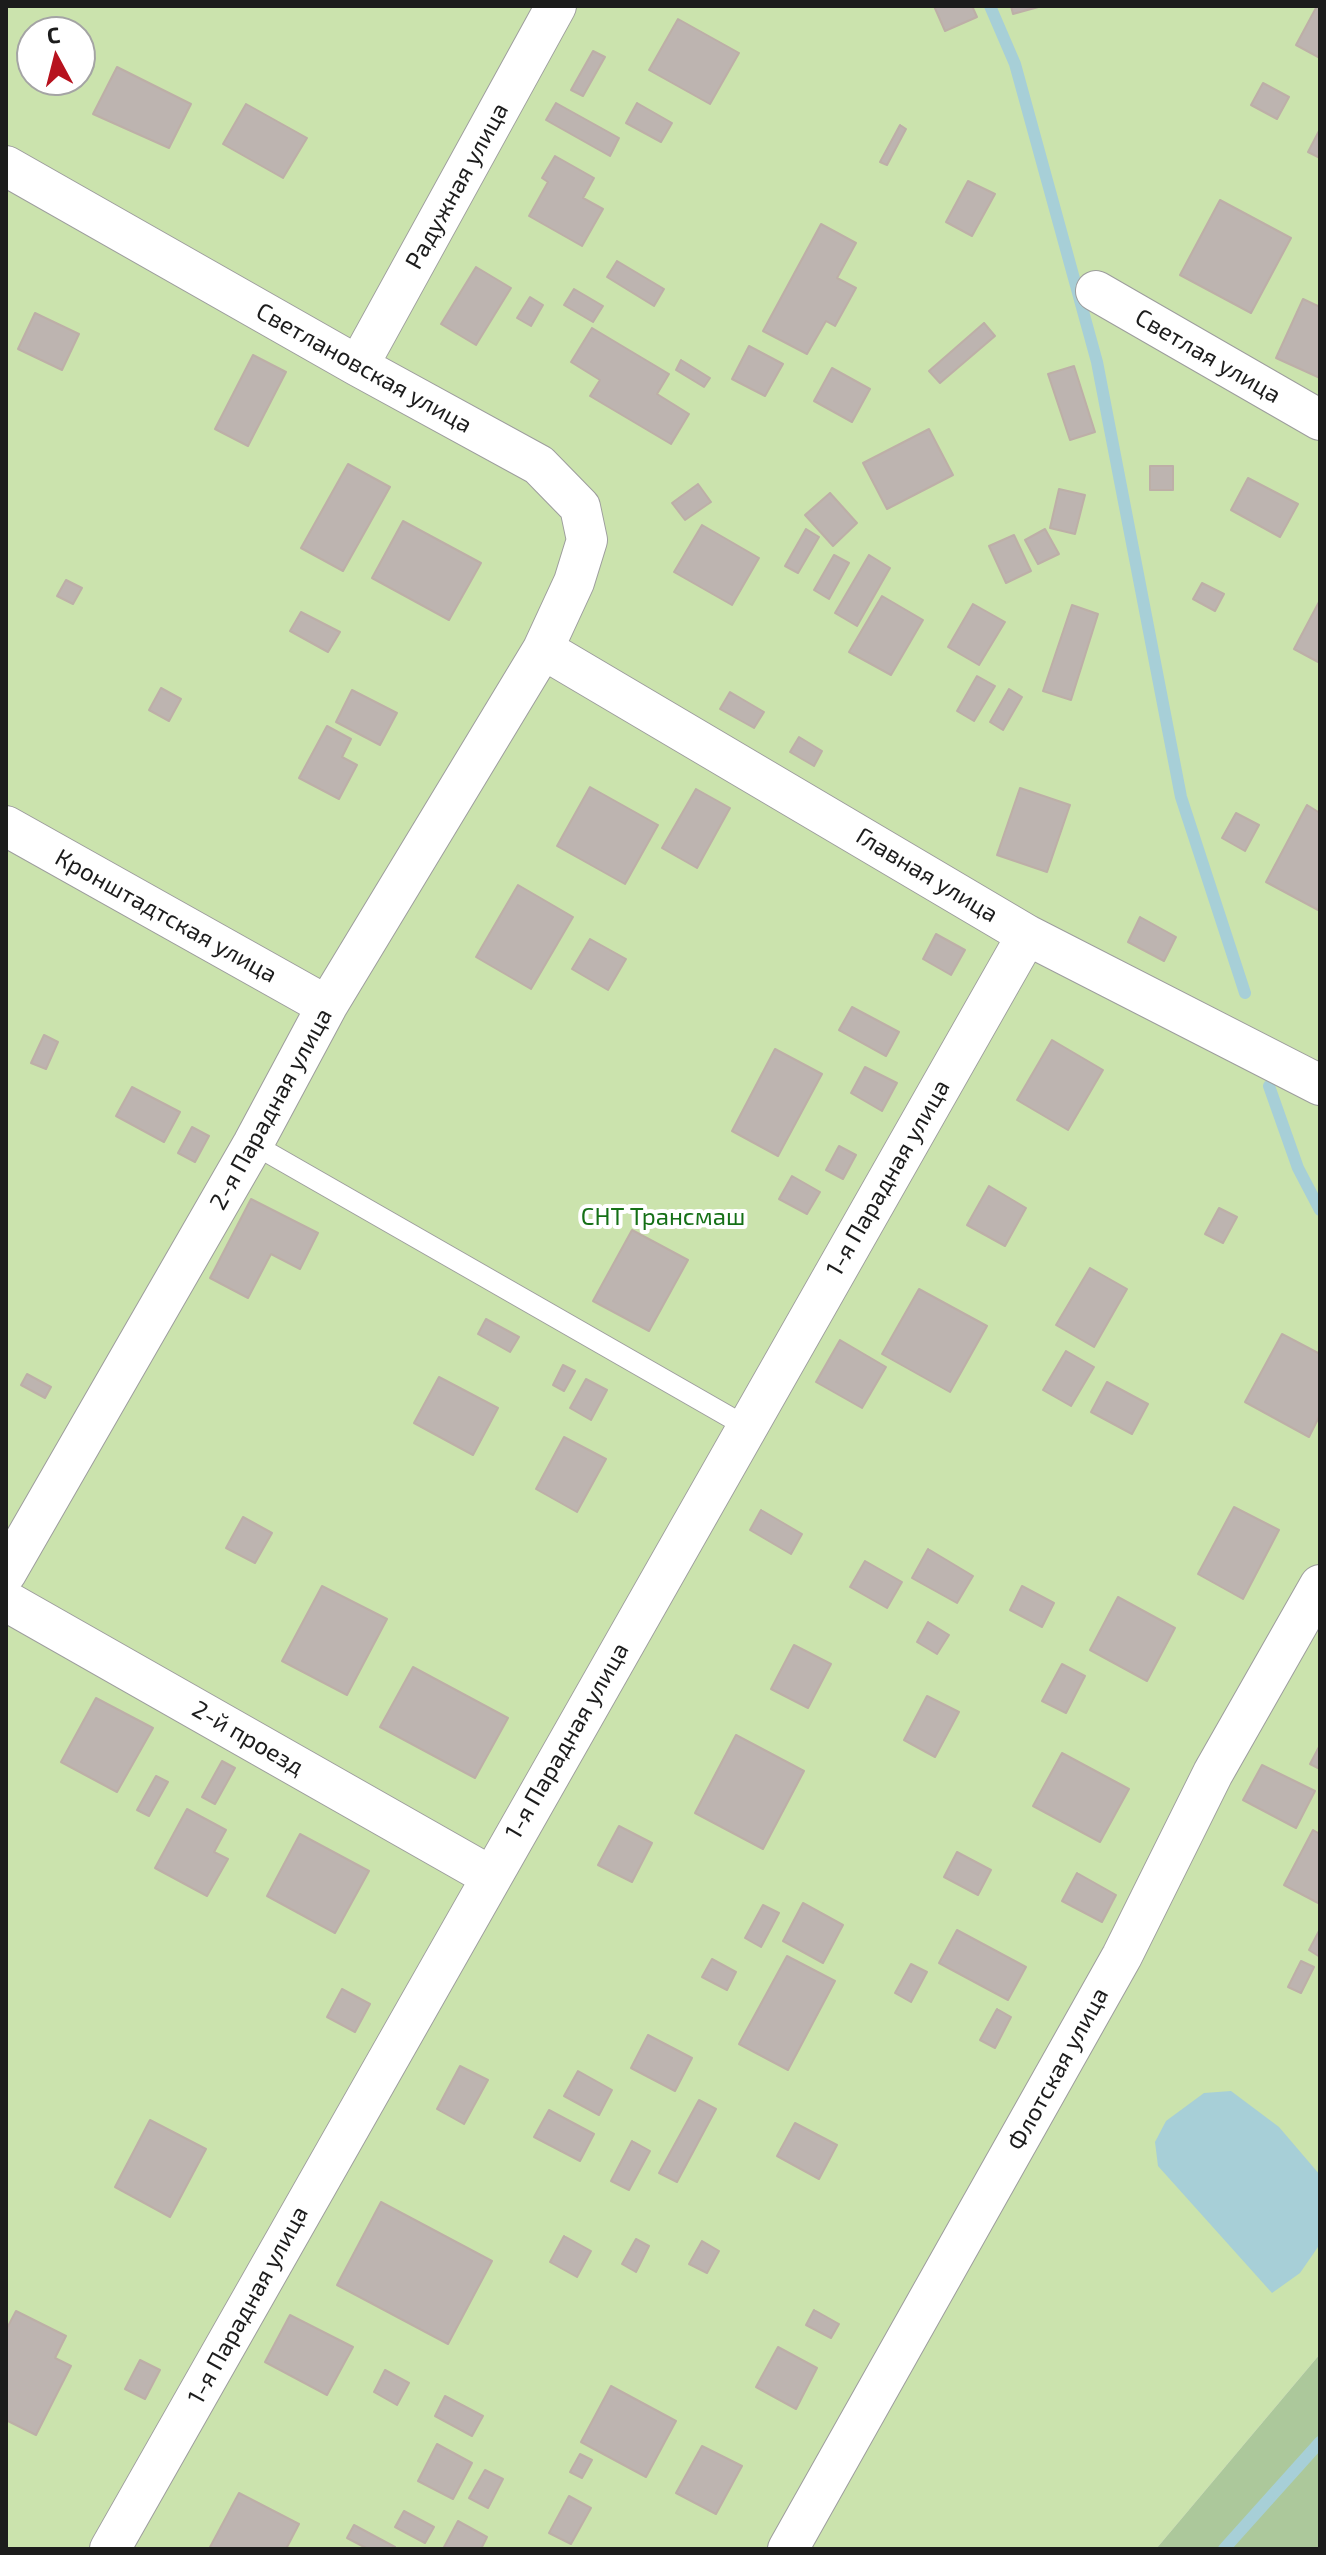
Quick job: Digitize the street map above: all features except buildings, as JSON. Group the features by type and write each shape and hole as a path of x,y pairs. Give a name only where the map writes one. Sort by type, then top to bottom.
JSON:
{"street":[{"name":"Радужная улица","path":"358,366 556,6"},
{"name":"Светлановская улица","path":"6,166 539,465 580,507 587,540 574,582 543,649"},
{"name":"Светлая улица","path":"1096,291 1320,420"},
{"name":"Главная улица","path":"543,649 1027,935 1316,1073"},
{"name":"2-я Парадная улица","path":"6,1573 253,1144 327,1006 543,649"},
{"name":"Кронштадтская улица","path":"6,826 327,1006"},
{"name":"1-я Парадная улица","path":"110,2549 1027,935"},
{"name":"Флотская улица","path":"788,2549 1122,1956 1213,1773 1320,1585"},
{"name":"2-й проезд","path":"6,1601 490,1876"}],"lane":[{"path":"253,1144 747,1427"}],"green space":[{"name":"СНТ Трансмаш","path":"6,6 1320,6 1320,2354 1156,2549 6,2549"},
{"path":"1320,2354 1320,2549 1156,2549"}],"water":[{"path":"1231,2091 1279,2127 1320,2175 1320,2244 1300,2273 1272,2293 1158,2166 1155,2142 1166,2121 1204,2093"}],"waterway":[{"path":"990,6 1015,64 1097,362 1181,797 1245,993"},
{"path":"1269,1086 1298,1168 1320,1210"},
{"path":"1224,2549 1320,2442"}]}
